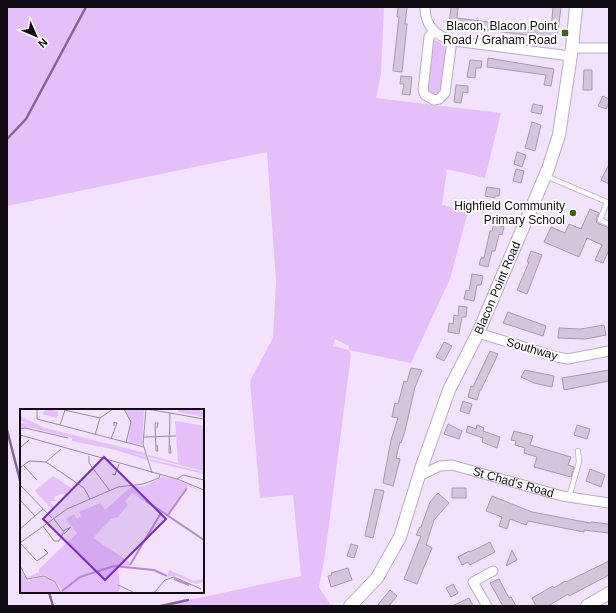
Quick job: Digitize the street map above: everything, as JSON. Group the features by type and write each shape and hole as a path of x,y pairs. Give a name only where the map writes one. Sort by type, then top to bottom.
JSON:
{"street":[{"path":"425,7 428,22 434,31 443,38 571,52 609,48"},
{"name":"Blacon Point Road","path":"420,473 449,390 478,333 546,176 559,135 576,7"},
{"path":"434,31 429,37 423,90 425,95 432,100 439,99 445,92 452,40"},
{"name":"Southway","path":"478,333 568,359 609,351"},
{"name":"St Chad's Road","path":"420,473 440,466 452,465 569,497 609,503"},
{"path":"350,606 377,578 389,558 400,537 420,473"},
{"path":"487,606 473,582 493,571"},
{"path":"587,606 609,593"}],"lane":[{"path":"546,176 608,202 600,220 609,224"},
{"path":"569,497 578,462 578,451"}],"shaded area":[{"path":"7,7 384,7 381,73 376,98 501,113 485,178 447,169 442,205 468,211 450,279 411,363 349,350 351,355 325,555 319,587 331,606 161,606 301,576 293,495 260,498 250,381 273,338 276,282 267,152 7,206","holes":["335,339 349,346 349,350 333,346"]},
{"path":"434,40 448,45 441,92 436,97 432,96 426,90"}],"building":[{"path":"398,7 407,7 405,24 407,24 402,72 393,71 399,17 397,17"},
{"path":"451,7 458,8 457,18 551,30 553,7 561,7 557,39 449,25"},
{"path":"488,58 554,69 551,86 544,85 546,75 487,67"},
{"path":"470,60 482,61 481,68 476,68 475,78 467,77"},
{"path":"584,70 592,70 592,90 583,90"},
{"path":"401,76 412,77 410,95 402,94 404,84 400,84"},
{"path":"456,85 468,86 468,93 463,92 461,103 454,102"},
{"path":"603,96 609,99 606,109 598,106"},
{"path":"533,104 543,106 541,114 531,112"},
{"path":"532,122 541,125 535,151 525,148"},
{"path":"517,152 526,155 522,167 514,164"},
{"path":"609,164 609,184 601,180"},
{"path":"516,169 524,171 521,183 513,181"},
{"path":"487,187 500,189 499,196 495,196 495,198 485,196"},
{"path":"590,209 599,213 596,219 597,223 609,228 609,250 603,263 595,260 602,245 587,238 579,257 544,242 551,227 565,233 569,224 581,229"},
{"path":"494,224 504,227 502,235 499,234 495,251 492,251 488,267 479,265 481,258 484,258 490,231 492,231"},
{"path":"531,251 542,255 527,294 517,290 529,262 527,262"},
{"path":"472,274 483,276 481,285 477,285 474,301 464,299 466,290 469,291"},
{"path":"459,306 467,307 466,317 462,317 459,334 448,332 449,323 453,324 454,315 458,316"},
{"path":"508,312 546,326 543,336 503,323"},
{"path":"604,325 606,335 586,339 558,338 559,328 581,329"},
{"path":"444,342 452,346 444,361 436,357"},
{"path":"490,351 498,354 480,390 477,400 468,397 471,386 473,387"},
{"path":"411,368 422,370 415,387 405,431 401,443 400,442 396,458 400,459 393,486 383,483 391,440 398,418 392,417 395,403 398,404 404,381 407,382"},
{"path":"525,370 554,376 552,387 534,383 521,377"},
{"path":"609,370 609,381 564,390 562,378"},
{"path":"463,401 472,404 469,414 460,411"},
{"path":"448,424 462,431 459,439 444,434"},
{"path":"477,425 484,428 483,431 500,437 497,448 482,442 483,438 466,432 468,426 476,429"},
{"path":"577,425 590,429 587,439 574,435"},
{"path":"514,431 533,436 530,445 571,457 568,465 574,467 571,477 534,467 537,457 524,453 525,448 515,445 516,441 511,440"},
{"path":"590,469 605,475 601,487 586,481"},
{"path":"452,488 466,488 466,498 452,498"},
{"path":"375,489 384,491 373,538 365,536"},
{"path":"438,493 449,503 434,520 426,545 432,548 417,584 404,579 421,536 416,535 421,527 430,502"},
{"path":"492,496 532,512 590,523 609,524 609,533 584,530 584,532 528,521 526,525 510,519 507,529 499,526 502,517 486,511"},
{"path":"490,542 495,552 470,565 468,562 462,565 458,557"},
{"path":"351,544 358,546 354,558 347,556"},
{"path":"512,550 517,560 506,566"},
{"path":"609,561 609,575 569,596 568,594 548,606 536,606 532,598 553,586 554,588 565,581 566,582"},
{"path":"348,568 352,580 331,587 328,576 332,575 331,573"},
{"path":"499,579 509,598 511,597 516,606 503,606 490,583"},
{"path":"453,584 458,593 451,597 446,588"},
{"path":"390,590 397,596 389,606 377,606"},
{"path":"469,598 473,606 452,606"}],"waterway":[{"path":"7,139 26,119 86,7"},
{"path":"7,430 20,480"},
{"path":"49,593 53,606"},
{"path":"161,606 188,600"}],"place":[{"name":"Blacon, Blacon Point Road / Graham Road","path":"565,33"},
{"name":"Highfield Community Primary School","path":"573,213"}]}
